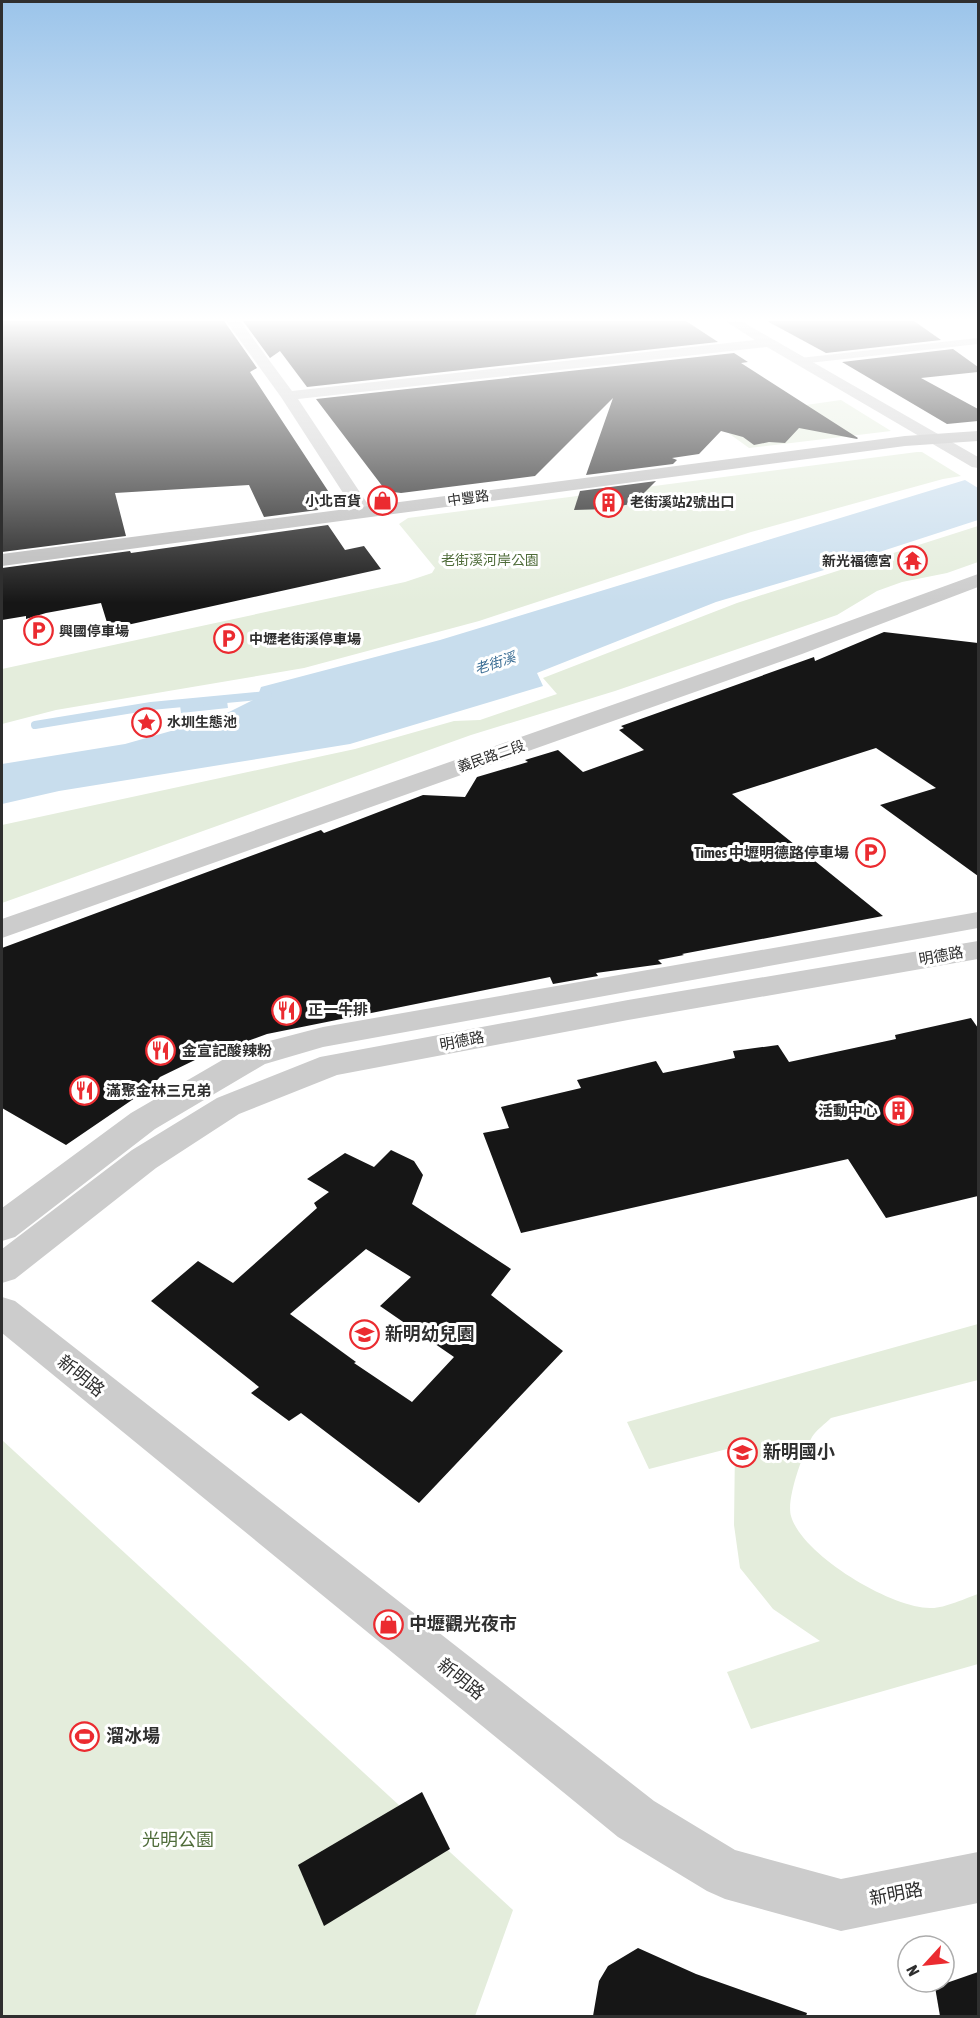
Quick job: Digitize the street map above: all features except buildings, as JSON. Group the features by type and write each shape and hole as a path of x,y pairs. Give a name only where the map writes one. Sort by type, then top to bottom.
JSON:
{"main road":[{"name":"中豐路","path":"934,439 978,429"},
{"name":"中豐路","path":"2,560 934,439 978,436"}],"street":[{"path":"301,415 364,512"},
{"path":"893,415 978,463"},
{"name":"義民路二段","path":"2,929 794,649 978,580"},
{"name":"明德路","path":"2,1227 143,1121 254,1056 323,1037 978,920"},
{"name":"明德路","path":"2,1269 144,1159 228,1106 331,1065 628,1010 978,950"},
{"name":"新明路","path":"2,1312 636,1819 725,1874 841,1905 978,1878"}],"green space":[{"path":"736,415 865,415 891,431 749,448 709,419"},
{"name":"老街溪河岸公園","path":"922,452 961,476 751,532 479,621 304,668 56,710 2,724 2,669 405,582 432,573 435,568 399,524 408,518"},
{"path":"978,526 978,562 947,573 902,582 877,591 837,615 615,691 471,735 2,903 2,825 355,749 454,721 480,720 557,694 543,678 737,603"},
{"path":"978,1324 978,1380 831,1418 816,1432 808,1444 796,1476 790,1508 791,1516 799,1531 812,1547 850,1577 893,1599 913,1606 935,1608 978,1594 978,1664 751,1729 727,1672 820,1641 773,1609 740,1568 734,1525 735,1447 649,1469 627,1422"},
{"name":"光明公園","path":"2,1440 513,1910 475,2016 2,2016"}],"water":[{"name":"老街溪","path":"965,480 978,488 978,520 716,602 537,673 543,686 350,744 59,791 2,804 2,764 125,744 217,718 257,698 261,687 440,640"},
{"path":"227,701 228,708 181,713 180,705"}],"waterway":[{"path":"35,725 151,706 268,695"}],"place":[{"name":"小北百貨","path":"382,501"},
{"name":"老街溪站2號出口","path":"609,502"},
{"name":"新光福德宮","path":"913,561"},
{"name":"興國停車場","path":"38,631"},
{"name":"中壢老街溪停車場","path":"228,639"},
{"name":"水圳生態池","path":"146,722"},
{"name":"Times 中壢明德路停車場","path":"870,853"},
{"name":"正一牛排","path":"287,1010"},
{"name":"金宣記酸辣粉","path":"161,1051"},
{"name":"滿聚金林三兄弟","path":"85,1091"},
{"name":"活動中心","path":"899,1111"},
{"name":"新明幼兒園","path":"364,1334"},
{"name":"新明國小","path":"742,1452"},
{"name":"中壢觀光夜市","path":"388,1624"},
{"name":"溜冰場","path":"85,1736"}]}
